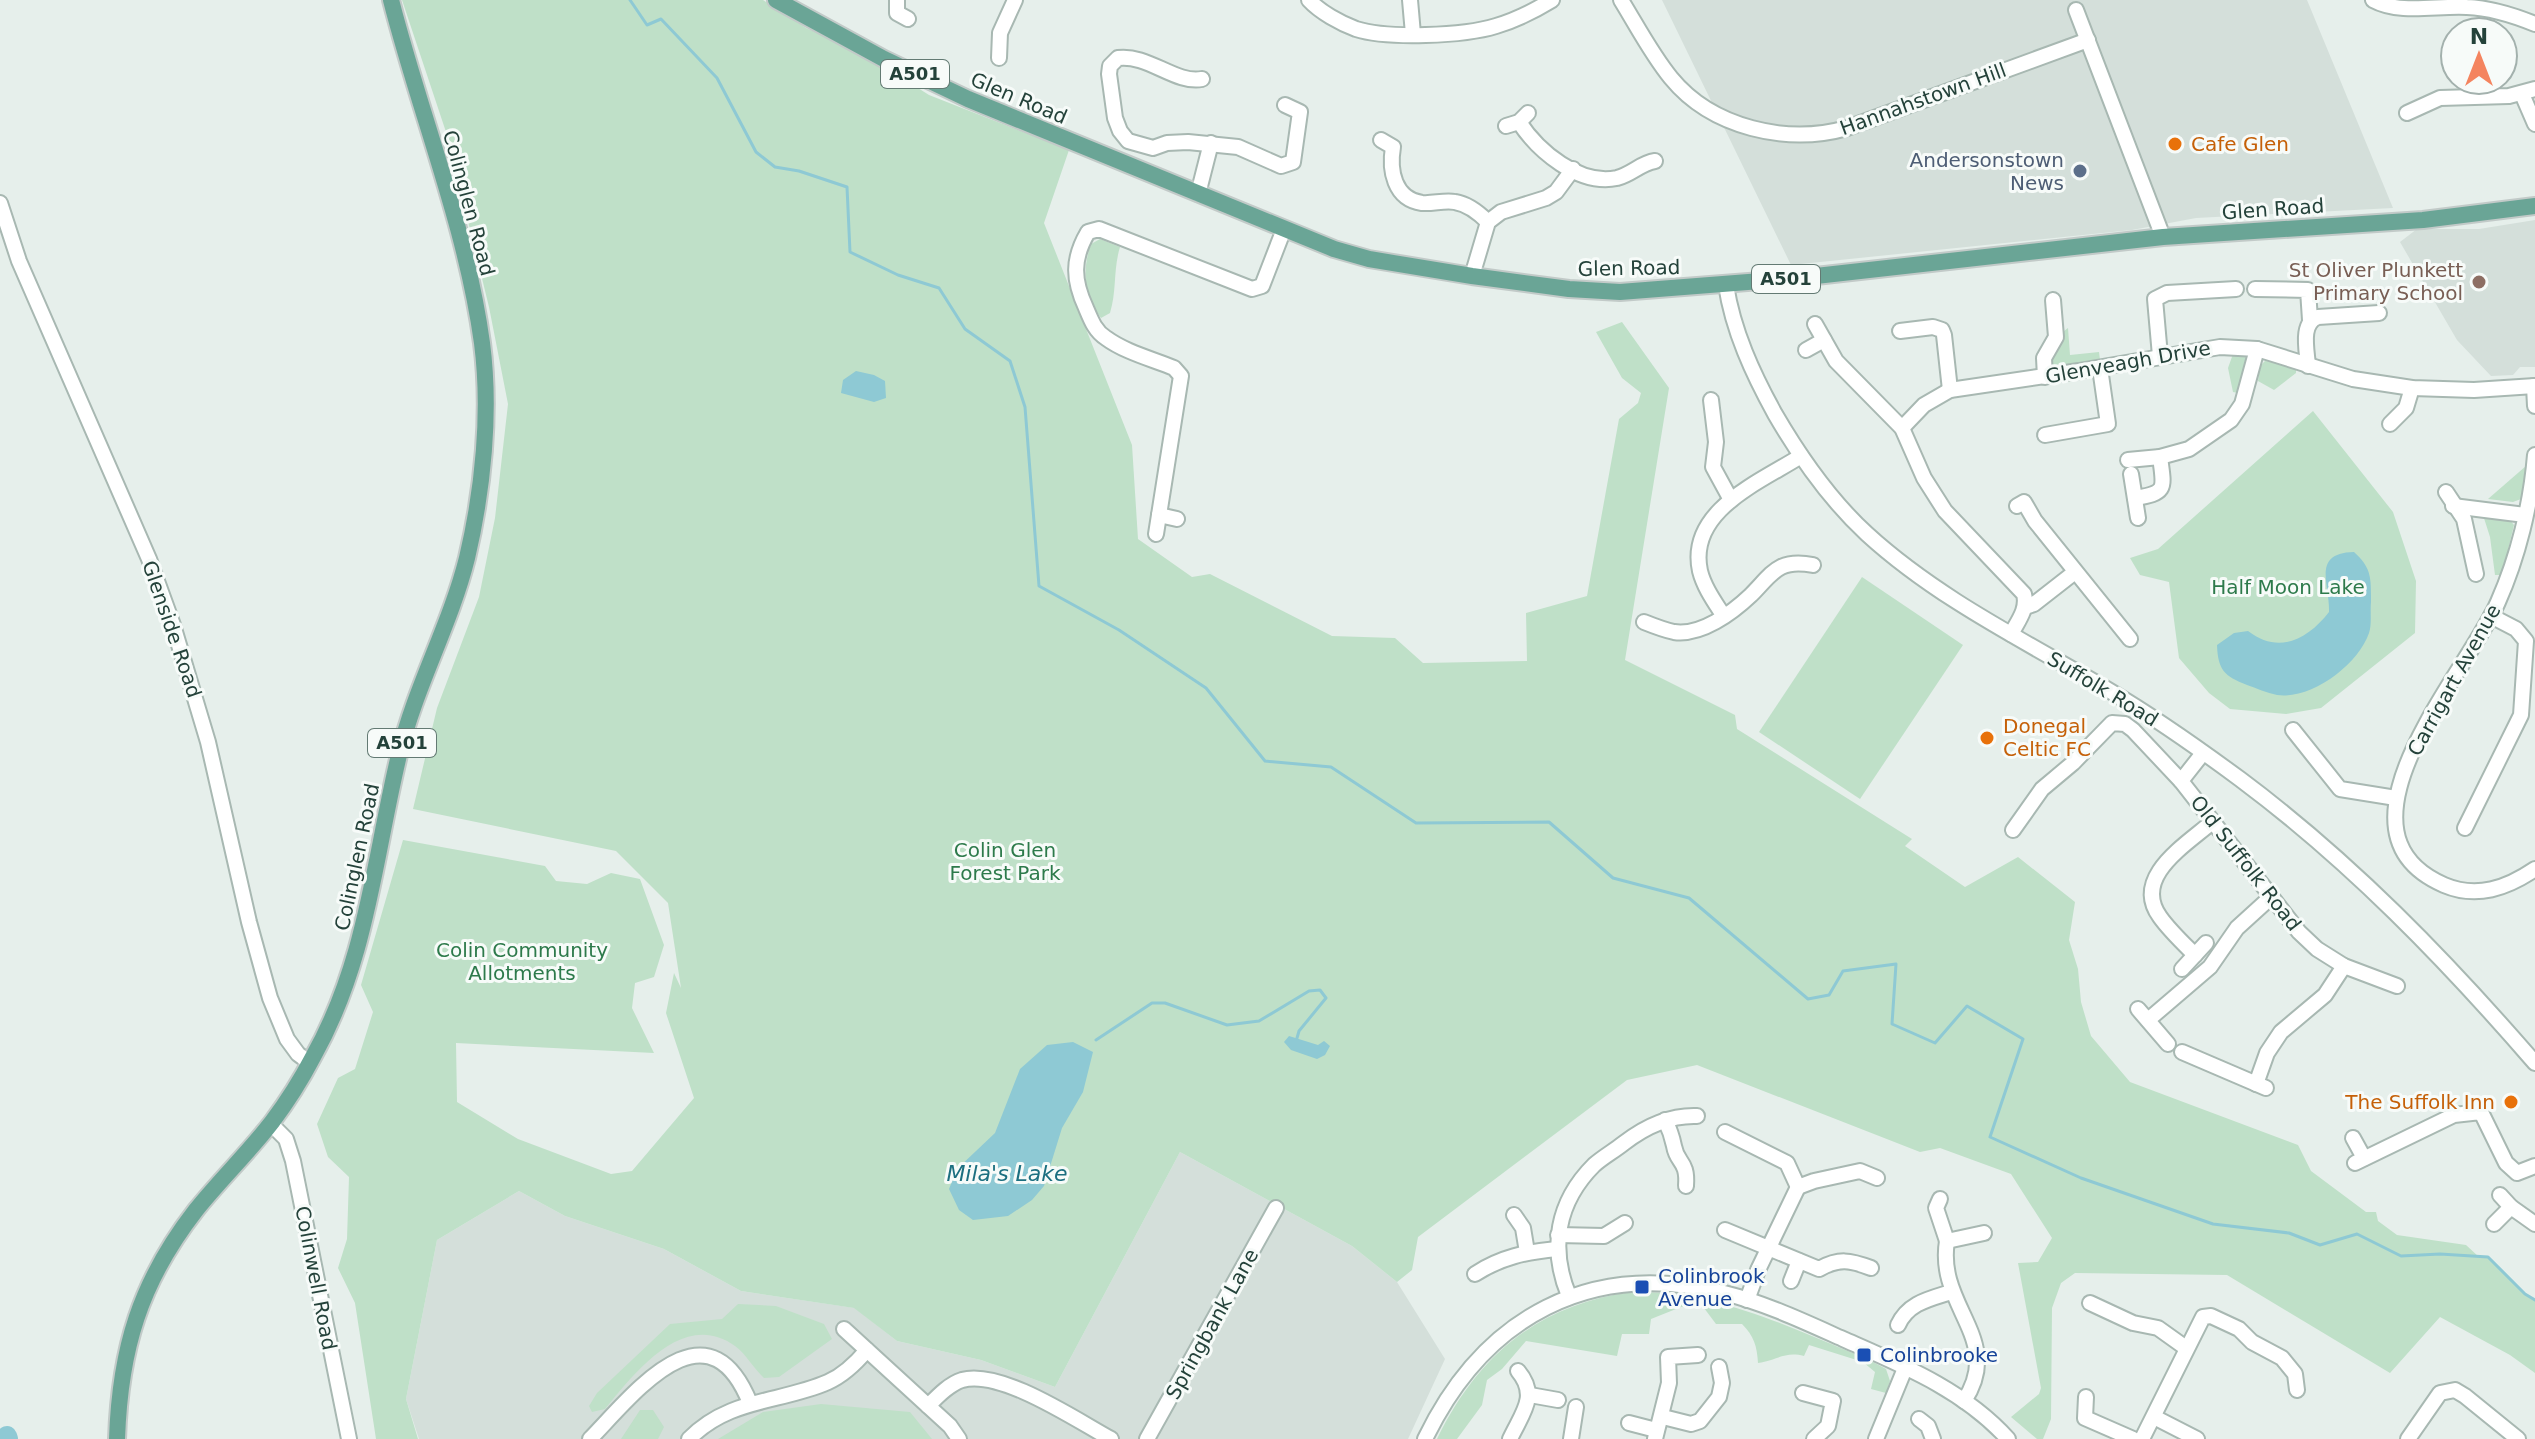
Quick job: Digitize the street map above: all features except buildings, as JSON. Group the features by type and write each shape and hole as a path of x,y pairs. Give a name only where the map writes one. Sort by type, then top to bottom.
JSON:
{"main road":[{"name":"Colinglen Road","path":"117,1439 125,1355 151,1283 170,1248 196,1211 271,1124 310,1063 343,998 366,918 399,755 467,557 483,433 485,387 482,344 443,178 391,0"},
{"name":"Glen Road","path":"776,0 954,93 1334,249 1369,259 1569,289 1620,292 1726,285 2163,237 2423,220 2535,206"}],"street":[{"path":"897,0 897,13 908,19"},
{"path":"999,58 1000,33 1015,0"},
{"path":"1309,0 1317,9 1356,29 1413,34 1455,34 1496,26 1552,0"},
{"path":"1410,0 1413,34"},
{"name":"Hannahstown Hill","path":"1621,0 1661,64 1683,90 1738,124 1788,134 1818,134 1847,128 2088,40"},
{"path":"2373,0 2391,7 2509,6 2535,24"},
{"path":"2076,10 2163,237"},
{"path":"1202,79 1192,81 1154,64 1128,56 1118,58 1110,66 1109,74 1115,118 1120,131 1128,141 1153,148 1167,143 1211,143 1238,147 1281,166 1293,162 1300,112 1285,105"},
{"path":"2407,113 2440,98 2529,91 2535,124"},
{"path":"1518,120 1534,143 1591,177 1613,178 1639,170 1650,162 1640,146"},
{"path":"1381,140 1393,147 1393,177 1407,196 1422,203 1455,202 1471,208 1488,222"},
{"path":"1198,194 1211,143"},
{"path":"1472,276 1488,222 1501,212 1556,192 1573,169"},
{"name":"Glenside Road","path":"0,203 19,261 149,559 173,625 208,742 249,922 270,998 287,1039 298,1054 310,1063"},
{"path":"1156,534 1181,376 1174,368 1113,343 1093,325 1076,283 1077,263 1085,236 1099,229 1252,289 1262,286 1284,229"},
{"name":"Suffolk Road","path":"1726,285 1748,361 1764,394 1801,456 1843,509 1888,552 1949,597 2132,704 2290,819 2400,916 2446,962 2535,1063"},
{"path":"2160,356 2155,299 2167,293 2236,289"},
{"path":"2255,289 2308,290 2308,366"},
{"path":"2045,377 2044,358 2056,337 2053,300"},
{"path":"2310,320 2379,313"},
{"path":"1815,324 1845,372 1902,428 1934,495 1963,532 2024,594 2025,607 2011,634"},
{"path":"1900,331 1933,327 1942,330 1950,390"},
{"path":"1806,350 1824,340"},
{"name":"Glenveagh Drive","path":"1902,428 1924,405 1950,390 2100,368 2204,348 2257,349 2353,379 2412,388 2474,390 2534,386"},
{"path":"2138,518 2129,467 2201,443 2237,413 2257,349"},
{"path":"2045,435 2108,424 2100,368"},
{"path":"2534,386 2535,406"},
{"path":"2390,424 2406,408 2412,388"},
{"path":"1711,400 1716,442 1713,467 1731,500"},
{"name":"Carrigart Avenue","path":"2535,455 2525,515 2510,571 2491,616 2425,727 2399,783 2396,798 2396,821 2401,844 2419,869 2437,881 2465,891 2491,890 2513,883 2535,869"},
{"path":"1723,615 1703,580 1698,558 1702,533 1731,500 1801,456"},
{"path":"2135,498 2155,495 2160,491 2163,486 2160,457"},
{"name":"Carrigart Avenue","path":"2446,492 2464,519 2476,574"},
{"path":"2017,506 2024,502 2075,572 2130,639"},
{"path":"2453,506 2525,515"},
{"path":"1159,515 1177,519"},
{"path":"1644,622 1675,632 1707,626 1750,596 1761,581 1778,568 1788,563 1813,565"},
{"path":"2025,607 2034,604 2075,572"},
{"path":"2465,828 2518,724 2522,708 2526,641 2516,629 2491,616"},
{"name":"Old Suffolk Road","path":"2013,830 2042,789 2112,723 2125,724 2181,781 2270,898 2317,949 2344,966 2397,986"},
{"path":"2293,730 2337,787 2345,791 2396,798"},
{"name":"Old Suffolk Road","path":"2181,781 2203,753"},
{"path":"2195,955 2159,916 2152,885 2160,868 2212,822"},
{"path":"2148,1020 2210,967 2237,928 2270,898"},
{"path":"2182,969 2206,943"},
{"path":"2182,1052 2261,1086 2267,1053 2281,1032 2325,995 2344,966"},
{"path":"2138,1009 2168,1044"},
{"path":"2353,1138 2359,1160 2454,1115 2481,1112 2506,1163 2517,1173 2535,1166"},
{"path":"1569,1296 1557,1242 1563,1209 1595,1164 1633,1136 1665,1120 1676,1116 1697,1116"},
{"path":"1665,1120 1674,1137 1674,1148 1687,1171 1686,1186"},
{"name":"Colinwell Road","path":"271,1124 286,1139 293,1161 349,1439"},
{"path":"1725,1132 1787,1163 1798,1187"},
{"path":"1657,1146 1674,1148"},
{"path":"1747,1300 1798,1187 1814,1181 1844,1181 1860,1171 1877,1178"},
{"path":"2500,1195 2535,1224"},
{"path":"1940,1199 1936,1208 1947,1241 1945,1270 1951,1292 1979,1355 1974,1383 1964,1401"},
{"path":"2494,1224 2511,1207"},
{"name":"Springbank Lane","path":"1147,1439 1276,1208"},
{"path":"1514,1215 1523,1228 1527,1252"},
{"path":"1475,1274 1495,1261 1557,1242 1604,1236 1625,1223"},
{"path":"1725,1230 1819,1269 1840,1260 1851,1260 1871,1268"},
{"path":"1947,1241 1984,1233"},
{"path":"1791,1281 1799,1261"},
{"path":"1425,1439 1449,1396 1472,1365 1496,1340 1537,1311 1569,1296 1606,1286 1648,1282 1698,1287 1747,1300 1802,1320 1906,1366 1964,1401 2008,1439"},
{"path":"1898,1325 1905,1311 1922,1301 1951,1292"},
{"path":"2090,1303 2101,1318 2117,1314 2140,1325 2158,1328 2186,1348"},
{"path":"2142,1439 2203,1317 2211,1316 2239,1329 2252,1342 2282,1358 2295,1374 2297,1390"},
{"path":"844,1329 950,1426 959,1439"},
{"path":"689,1439 711,1421 750,1403 831,1381 851,1367 867,1350"},
{"path":"1658,1429 1669,1383 1668,1357 1698,1355"},
{"path":"590,1439 660,1369 687,1357 706,1358 725,1366 732,1372 750,1403"},
{"path":"1876,1439 1906,1366"},
{"path":"1629,1423 1658,1429 1700,1421 1719,1397 1722,1383 1719,1367"},
{"path":"1512,1438 1530,1395 1527,1381 1518,1371"},
{"path":"928,1406 953,1384 965,1379 988,1379 1016,1388 1111,1439"},
{"path":"2408,1439 2440,1393 2455,1390 2518,1439"},
{"path":"1803,1393 1833,1401 1828,1426 1814,1439"},
{"path":"1530,1395 1558,1400"},
{"path":"2086,1397 2085,1418 2133,1439"},
{"path":"1571,1439 1576,1407"},
{"path":"2154,1417 2197,1439"},
{"path":"1919,1419 1928,1426 1933,1439"}],"shaded area":[{"path":"1662,0 2307,0 2393,208 2196,218 2132,230 1791,265"},
{"name":"St Oliver Plunkett Primary School","path":"2535,220 2535,367 2520,367 2513,375 2491,376 2457,340 2400,242 2417,229 2479,229"},
{"path":"1180,1152 1352,1246 1397,1282 1445,1359 1408,1439 419,1439 406,1399 437,1240 519,1191 565,1216 664,1249 741,1291 855,1308 897,1341 981,1360 1055,1387"}],"green space":[{"name":"Colin Glen Forest Park","path":"402,0 763,0 806,28 866,55 929,95 1069,150 1044,223 1132,445 1138,539 1192,577 1210,574 1332,636 1395,638 1423,663 1527,661 1526,613 1587,596 1619,419 1638,403 1641,393 1622,378 1596,332 1622,322 1669,388 1625,660 1735,715 1737,729 1912,839 1905,846 1965,887 2018,857 2075,902 2069,940 2091,1036 2130,1082 2298,1145 2311,1171 2366,1212 2376,1212 2378,1221 2397,1235 2466,1245 2479,1257 2488,1257 2535,1300 2535,1373 2510,1355 2440,1317 2390,1373 2227,1275 2075,1273 2061,1283 2052,1308 2051,1419 2043,1439 2037,1439 2011,1417 2039,1394 2041,1388 2018,1263 2038,1262 2052,1238 2011,1174 1940,1148 1920,1152 1697,1065 1627,1080 1418,1237 1412,1270 1397,1282 1352,1246 1180,1152 1055,1387 981,1360 897,1341 854,1308 741,1291 664,1249 565,1216 519,1191 437,1240 406,1399 418,1439 376,1439 355,1303 338,1268 347,1239 349,1177 328,1157 317,1124 338,1078 355,1069 373,1012 361,985 403,840 545,866 556,881 587,884 611,873 640,879 664,945 654,977 635,983 632,1008 654,1053 456,1043 457,1102 518,1139 611,1174 632,1171 694,1098 666,1013 674,973 681,988 668,903 616,851 413,809 437,708 479,597 495,518 508,404 489,307 447,135"},
{"path":"1100,239 1120,247 1110,313 1101,318 1091,300 1085,273 1091,244"},
{"path":"2068,328 2070,355 2099,352 2100,360 2050,366 2055,345"},
{"path":"2233,354 2246,356 2238,393 2233,392 2228,368"},
{"path":"2265,361 2296,370 2296,373 2274,390 2258,381 2260,366"},
{"name":"Half Moon Lake","path":"2313,411 2393,512 2416,581 2415,633 2321,708 2286,714 2230,709 2209,693 2179,658 2169,582 2140,575 2130,558 2158,549"},
{"path":"2526,466 2521,499 2513,502 2488,499"},
{"path":"2483,515 2508,518 2514,525 2502,575 2495,575 2490,537"},
{"path":"1862,577 1963,645 1860,799 1759,732"},
{"path":"1631,1292 1682,1295 1730,1306 1777,1322 1886,1369 1890,1381 1886,1393 1871,1389 1875,1372 1863,1362 1809,1345 1804,1356 1786,1355 1758,1363 1754,1342 1742,1324 1716,1324 1704,1308 1681,1307 1651,1319 1649,1334 1622,1334 1617,1356 1526,1341 1502,1369 1487,1380 1482,1405 1457,1439 1437,1439 1472,1382 1514,1339 1567,1309"},
{"path":"738,1304 776,1306 824,1324 832,1339 779,1377 764,1378 739,1349 716,1337 697,1335 679,1340 646,1363 605,1409 592,1412 589,1406 597,1393 670,1324 722,1319"},
{"path":"821,1404 910,1412 932,1439 718,1439 763,1412"},
{"path":"640,1410 653,1410 664,1427 658,1439 621,1439"}],"water":[{"path":"856,371 885,381 886,398 874,402 841,393 843,380"},
{"name":"Half Moon Lake","path":"2354,552 2369,574 2370,626 2363,645 2344,668 2318,686 2290,695 2277,695 2247,685 2224,671 2217,645 2234,633 2248,631 2271,642 2282,643 2302,636 2321,622 2329,612 2327,564 2341,554"},
{"path":"1289,1036 1318,1045 1324,1041 1330,1046 1325,1055 1317,1059 1291,1050 1284,1042"},
{"name":"Mila's Lake","path":"1073,1042 1093,1052 1083,1092 1062,1128 1044,1186 1032,1200 1008,1216 973,1220 959,1210 949,1189 957,1169 995,1133 1020,1069 1047,1045"}],"waterway":[{"path":"630,0 647,25 661,19 717,78 756,152 775,167 799,171 847,187 850,252 898,275 939,288 965,329 1010,361 1025,407 1039,586 1119,630 1206,688 1265,761 1331,767 1416,823 1549,822 1613,878 1689,898 1808,999 1829,995 1843,971 1896,964 1892,1024 1935,1043 1967,1006 2023,1039 1990,1137 2081,1178 2213,1224 2289,1233 2320,1245 2357,1234 2401,1256 2440,1254 2488,1257 2535,1300"},
{"path":"1096,1040 1152,1003 1165,1003 1227,1025 1259,1021 1309,991 1320,990 1326,998 1299,1031 1297,1038"}],"place":[{"name":"Cafe Glen","path":"2175,144"},
{"name":"Andersonstown News","path":"2080,171"},
{"name":"St Oliver Plunkett Primary School","path":"2479,282"},
{"name":"Donegal Celtic FC","path":"1987,738"},
{"name":"The Suffolk Inn","path":"2511,1102"},
{"name":"Colinbrook Avenue","path":"1642,1287"},
{"name":"Colinbrooke","path":"1864,1355"}],"park label":[{"name":"Colin Community Allotments","path":"522,962"}]}
